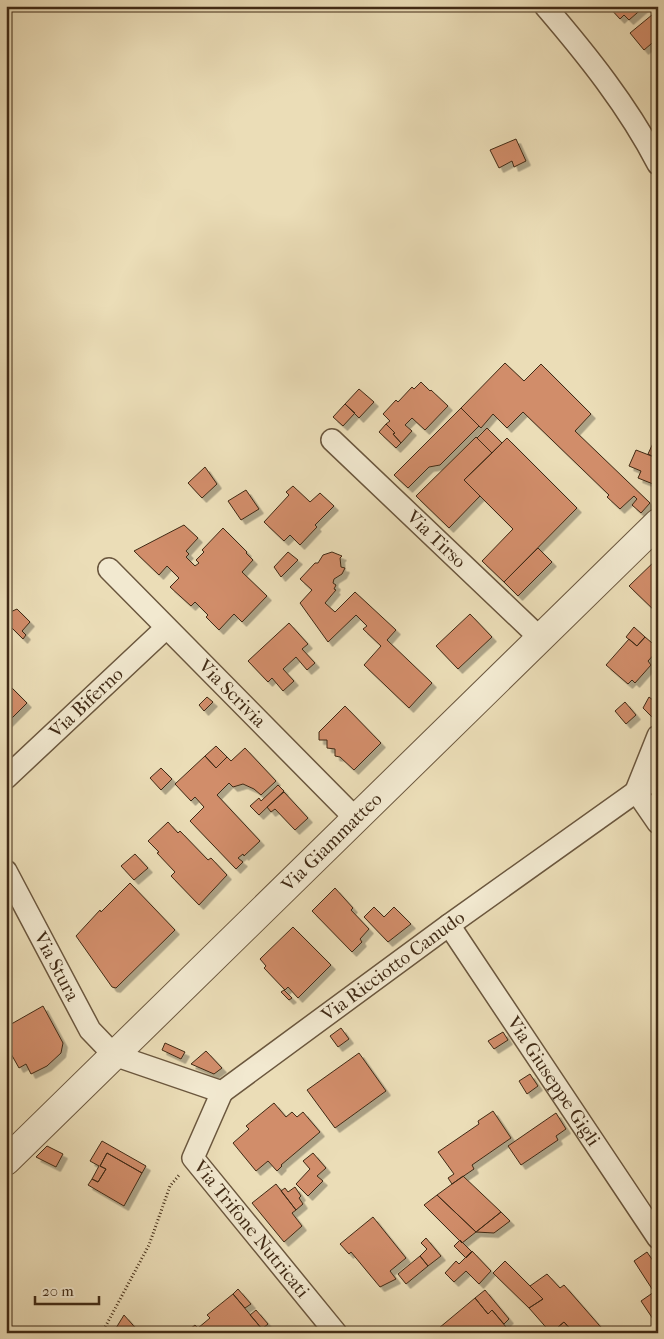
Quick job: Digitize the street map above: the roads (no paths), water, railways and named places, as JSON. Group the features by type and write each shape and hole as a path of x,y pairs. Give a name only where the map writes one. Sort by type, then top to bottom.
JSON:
{"street":[{"path":"545,6 585,53 642,134 658,164"},
{"name":"Via Tirso","path":"332,440 540,638"},
{"name":"Via Giammatteo","path":"6,1161 658,523"},
{"name":"Via Scrivia","path":"109,569 356,819"},
{"name":"Via Biferno","path":"6,778 166,628"},
{"path":"658,736 636,791 658,823"},
{"name":"Via Ricciotto Canudo","path":"222,1092 449,925 658,776"},
{"name":"Via Stura","path":"6,871 90,1030 114,1055"},
{"name":"Via Giuseppe Gigli","path":"449,925 658,1238"},
{"path":"114,1055 222,1092"},
{"name":"Via Trifone Nutricati","path":"222,1092 193,1158 336,1333"}]}
